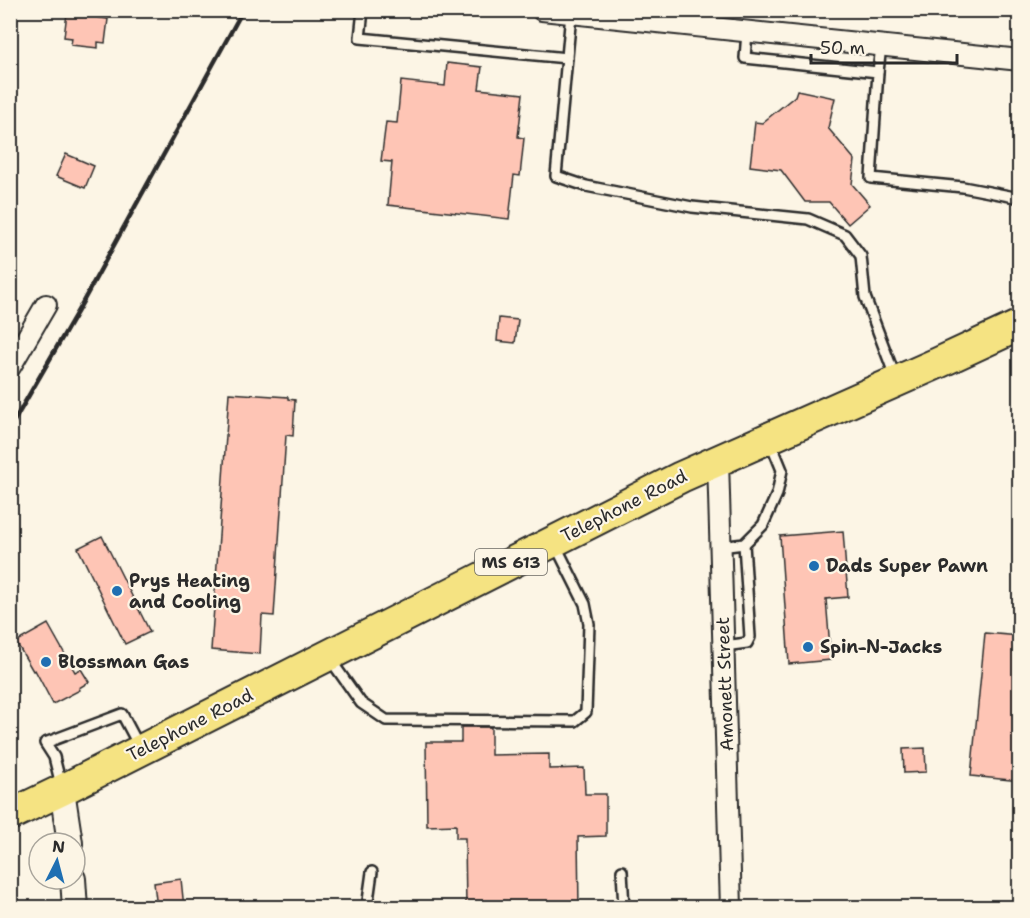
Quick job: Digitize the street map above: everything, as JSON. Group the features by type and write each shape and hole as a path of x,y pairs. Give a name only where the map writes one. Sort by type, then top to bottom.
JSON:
{"main road":[{"name":"Telephone Road","path":"10,815 681,477 1020,325"}],"street":[{"path":"542,10 1020,60"},
{"path":"10,367 46,305"},
{"name":"Amonett Street","path":"718,460 731,908"},
{"path":"62,790 68,831"},
{"path":"74,891 75,908"}],"lane":[{"path":"363,10 360,38 567,58"},
{"path":"571,14 556,176 586,186 692,207 808,219 845,235 861,256 865,297 897,381"},
{"path":"747,32 745,58 878,72"},
{"path":"881,46 871,178 963,187 1020,198"},
{"path":"720,547 744,544 763,525 777,494 782,470 768,438"},
{"path":"328,656 361,703 386,720 575,721 586,712 589,624 585,604 553,541"},
{"path":"723,646 747,644 750,637 744,544"},
{"path":"62,790 54,757 45,743 122,714 141,750"},
{"path":"622,871 624,908"},
{"path":"367,908 372,872"}],"building":[{"path":"67,13 108,19 105,43 98,42 98,48 71,45 72,38 64,37"},
{"path":"447,63 482,67 479,89 523,94 518,137 524,138 520,176 514,175 509,219 388,205 392,162 381,161 386,122 397,123 401,81 445,86"},
{"path":"797,90 835,98 828,128 855,160 852,184 870,205 848,224 829,202 805,202 781,170 750,166 755,122 762,123 795,96"},
{"path":"66,154 94,166 85,188 56,176"},
{"path":"499,318 518,320 515,343 497,341"},
{"path":"229,393 288,397 288,399 295,400 293,436 286,435 274,616 262,615 260,654 211,650"},
{"name":"Dads Super Pawn","path":"843,531 848,597 826,599 831,660 789,664 780,536"},
{"name":"Prys Heating and Cooling","path":"102,536 150,632 125,644 78,548"},
{"name":"Blossman Gas","path":"48,624 75,672 81,669 89,682 79,688 80,690 53,704 35,670 33,671 16,642"},
{"path":"985,633 1020,636 1020,781 971,776"},
{"path":"461,727 491,727 491,755 549,754 549,769 584,768 585,794 606,794 606,836 578,837 579,908 466,908 465,838 456,838 456,825 427,826 426,742 461,742"},
{"path":"925,748 926,772 904,773 903,749"},
{"path":"181,879 184,908 157,908 154,883"}],"railway":[{"path":"10,428 80,307 243,10"}],"place":[{"name":"Dads Super Pawn","path":"814,566"},
{"name":"Prys Heating and Cooling","path":"117,591"},
{"name":"Spin-N-Jacks","path":"808,647"},
{"name":"Blossman Gas","path":"46,662"}]}
